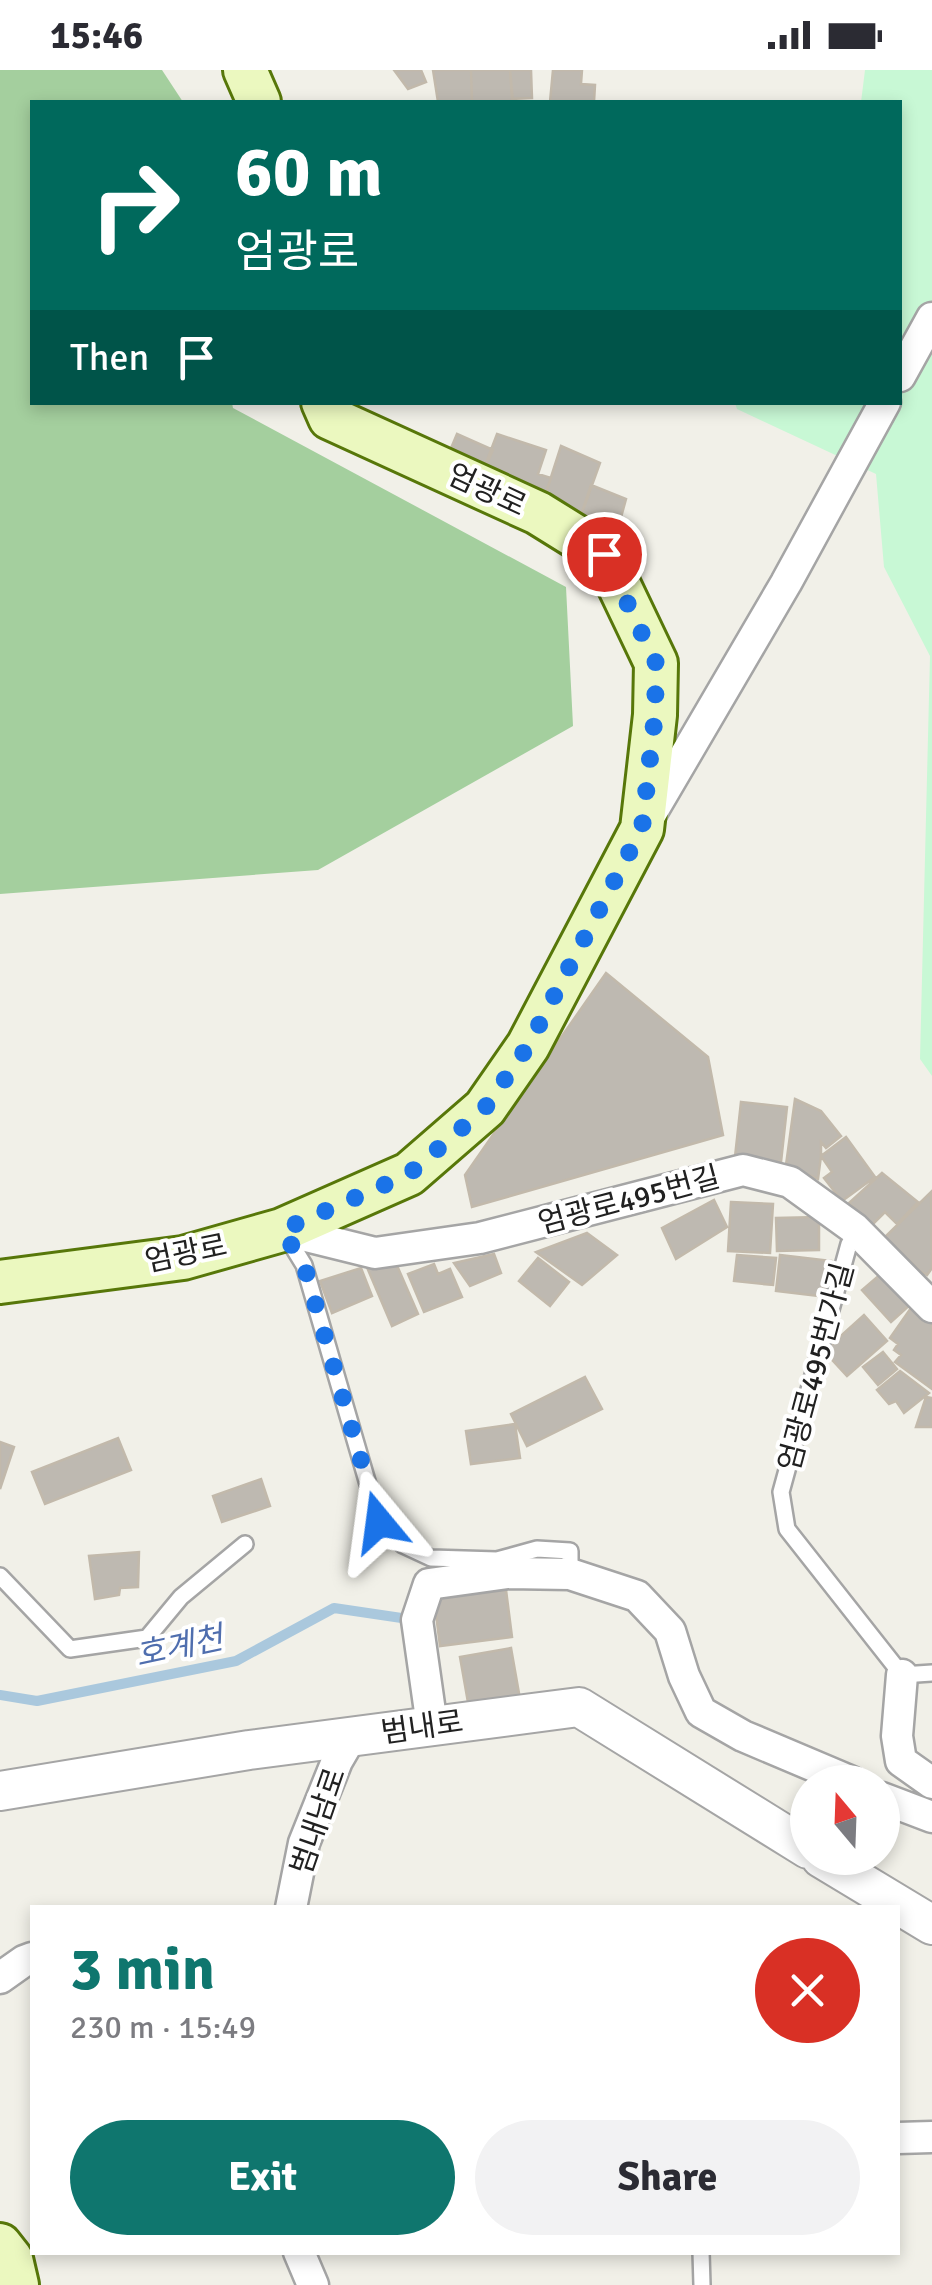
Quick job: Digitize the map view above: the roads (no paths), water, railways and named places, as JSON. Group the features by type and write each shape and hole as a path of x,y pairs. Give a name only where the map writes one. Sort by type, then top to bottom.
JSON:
{"main road":[{"path":"245,70 258,100"},
{"name":"엄광로","path":"0,1282 183,1258 282,1230 409,1174 485,1108 528,1046 642,828 655,715 656,663 604,554 538,513 330,418 324,405"},
{"path":"0,2245 11,2260 16,2285"}],"street":[{"path":"902,372 932,318"},
{"path":"642,828 786,584 883,405"},
{"name":"엄광로495번길","path":"282,1230 374,1253 480,1238 742,1170 790,1182 863,1236 932,1307"},
{"path":"432,1726 417,1620 429,1584 508,1573 570,1574 637,1596 670,1631 684,1676 701,1712 744,1736 812,1765"},
{"path":"917,1674 897,1736 900,1761 932,1782"},
{"name":"범내로","path":"0,1792 230,1753 579,1706 790,1838"},
{"name":"범내남로","path":"292,1905 304,1843 350,1737"},
{"path":"900,1805 932,1817"},
{"path":"837,1875 856,1896 880,1905"},
{"path":"900,1913 932,1925"},
{"path":"0,1978 30,1959"},
{"path":"900,2138 932,2137"},
{"path":"300,2255 313,2285"}],"lane":[{"path":"282,1230 304,1265 379,1522 403,1545 431,1558 497,1560 538,1549 570,1551 570,1574"},
{"name":"엄광로495번가길","path":"863,1236 849,1244 782,1492 787,1529 804,1553 917,1674"},
{"path":"0,1576 70,1649 147,1638 181,1597 245,1544"},
{"path":"701,2255 702,2285"}],"waterway":[{"name":"호계천","path":"0,1695 37,1701 236,1661 334,1608 415,1620"}]}
